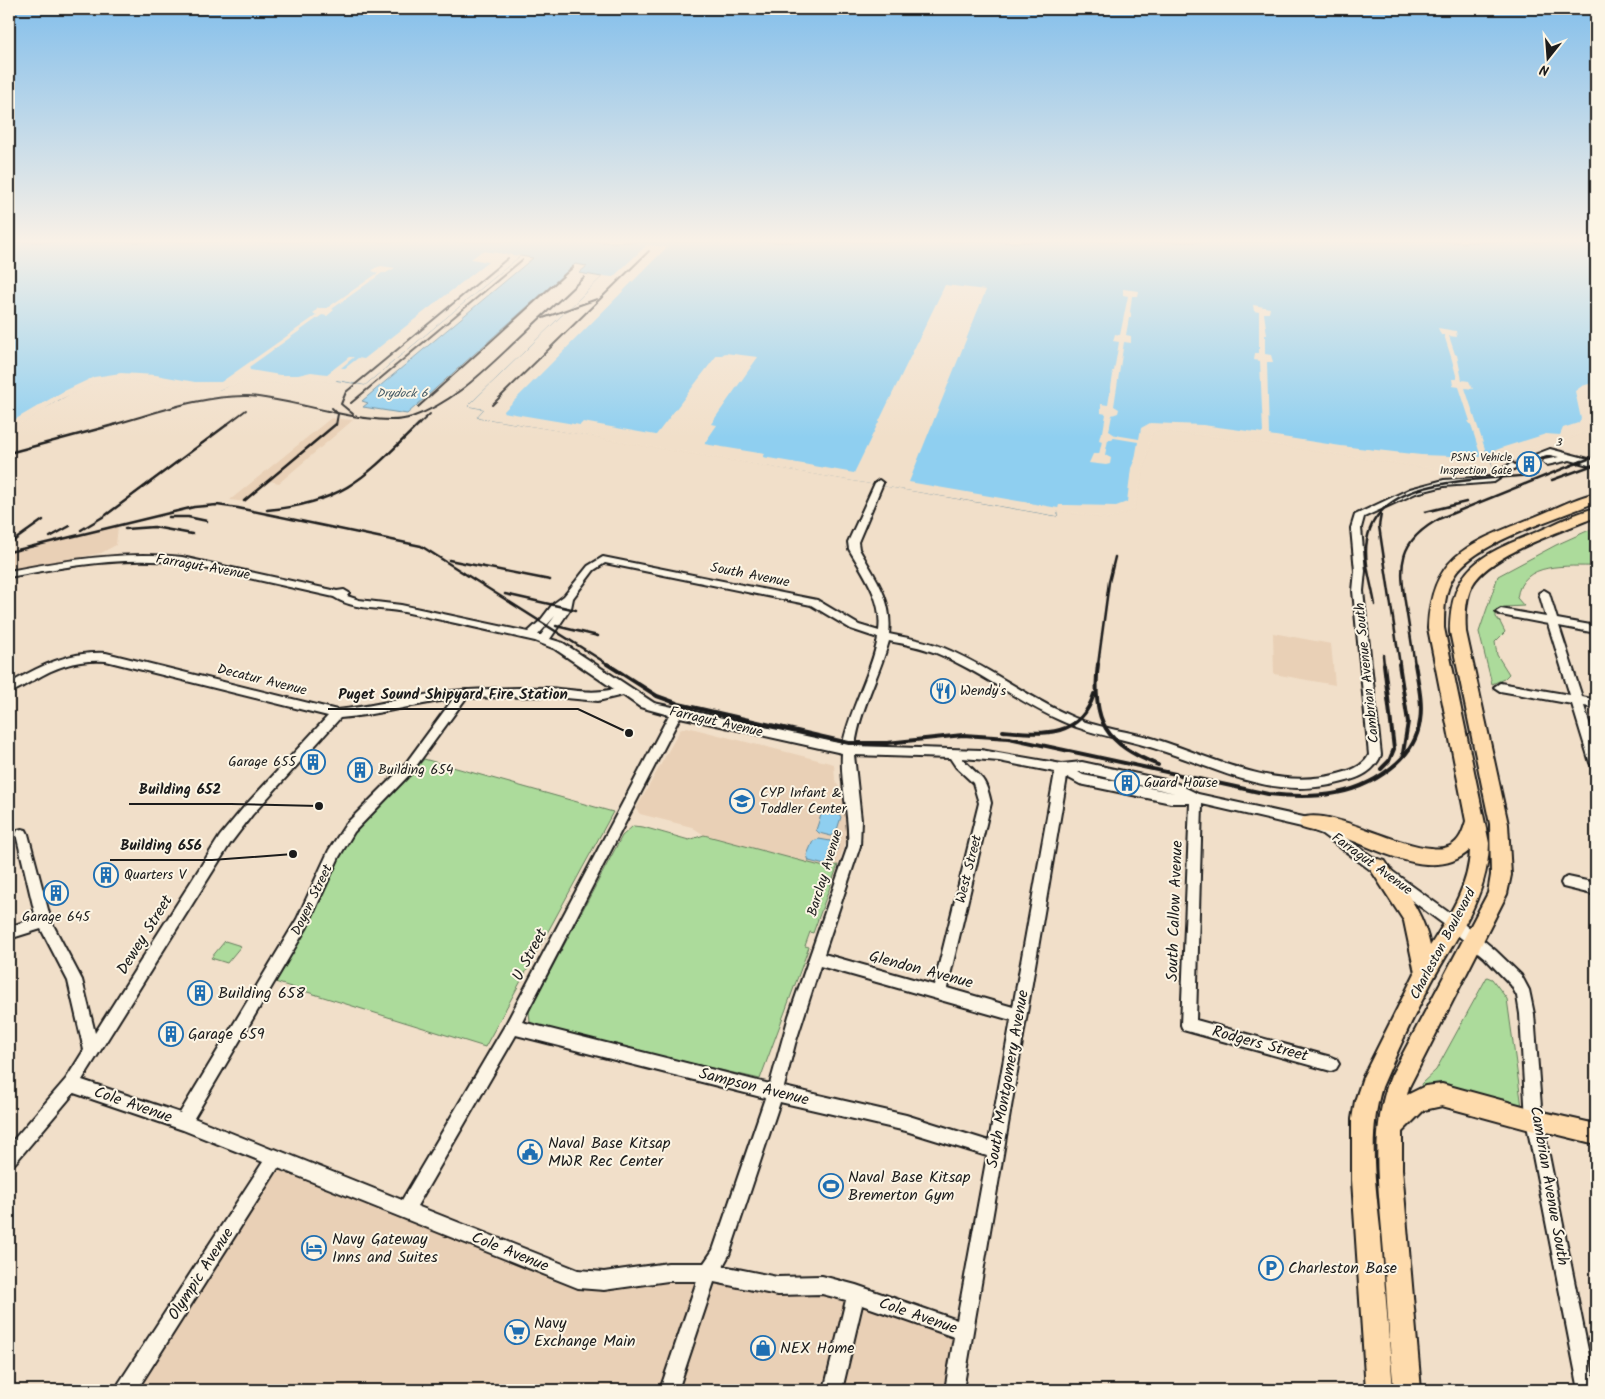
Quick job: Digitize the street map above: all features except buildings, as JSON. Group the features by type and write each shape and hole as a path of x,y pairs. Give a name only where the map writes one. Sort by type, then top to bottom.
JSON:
{"highway":[{"name":"Charleston Boulevard","path":"1380,1390 1365,1202 1363,1133 1365,1110 1370,1088 1425,974 1474,890 1481,855 1479,833 1474,821 1436,628 1435,609 1439,590 1447,575 1468,552 1492,539 1596,497"},
{"name":"Charleston Boulevard","path":"1407,1390 1391,1193 1390,1128 1394,1099 1399,1084 1496,894 1501,875 1499,824 1458,632 1457,615 1460,597 1471,576 1497,555 1596,512"},
{"path":"1308,823 1344,830 1412,854 1438,857 1452,854 1468,844 1473,835 1474,821"},
{"path":"1378,867 1412,917 1417,930 1425,974"},
{"path":"1390,1128 1416,1102 1425,1096 1442,1095 1534,1120"}],"main road":[{"path":"1534,1120 1596,1134"}],"street":[{"path":"1542,459 1578,458 1596,464"},
{"name":"Cambrian Avenue South","path":"884,636 938,650 1067,719 1091,728 1154,744 1208,764 1262,779 1299,785 1330,782 1362,770 1371,763 1375,755 1358,591 1360,571 1356,528 1357,519 1360,515 1372,509 1420,489 1444,483 1491,480 1510,468"},
{"name":"Barclay Avenue","path":"670,1390 709,1272 720,1256 775,1093 786,1044 854,846 856,830 851,791 849,743 875,670 884,636 884,606 853,544 879,483"},
{"name":"Farragut Avenue","path":"9,574 98,558 158,557 182,560 338,594 343,599 381,607 390,607 543,640 558,646 644,704 676,713 849,750 999,756 1062,768 1080,779 1115,780 1172,798 1196,798 1308,823 1326,830 1474,940"},
{"name":"South Avenue","path":"568,598 590,568 603,560 813,602 828,608 855,627 884,636"},
{"path":"1544,593 1596,763"},
{"path":"530,636 544,623 557,606 568,598"},
{"path":"543,640 566,608 568,598"},
{"path":"1501,612 1596,629"},
{"name":"Decatur Avenue","path":"9,689 52,665 73,657 92,655 337,714 361,712 416,700 463,694 545,692 598,697 624,691"},
{"path":"1500,687 1596,704"},
{"name":"Doyen Street","path":"183,1122 302,923 334,854 350,828 407,770 463,694"},
{"name":"U Street","path":"406,1209 512,1027 676,713"},
{"name":"Dewey Street","path":"9,1157 71,1084 225,840 266,791 337,714"},
{"name":"West Street","path":"939,993 985,803 981,786 976,778 957,762 955,754"},
{"name":"South Montgomery Avenue","path":"954,1390 1062,768"},
{"name":"South Callow Avenue","path":"1188,1025 1196,798"},
{"path":"22,834 44,922 75,980 92,1051"},
{"path":"1568,883 1596,889"},
{"path":"9,933 44,922"},
{"name":"Cambrian Avenue South","path":"1474,940 1507,969 1516,980 1524,995 1534,1120 1588,1390"},
{"name":"Glendon Avenue","path":"815,958 1019,1015"},
{"name":"Rodgers Street","path":"1188,1025 1331,1064"},
{"name":"Sampson Avenue","path":"512,1027 775,1093 906,1123 995,1151"},
{"name":"Cole Avenue","path":"71,1084 183,1122 275,1157 578,1278 604,1281 668,1272 709,1272 777,1286 822,1285 856,1294 965,1332"},
{"name":"Olympic Avenue","path":"126,1390 275,1157"},
{"path":"833,1390 856,1294"}],"shaded area":[{"path":"331,418 353,420 279,483 270,481 245,502 230,500"},
{"path":"118,526 116,545 101,553 9,571 9,553"},
{"path":"1273,633 1331,644 1335,685 1274,674"},
{"name":"CYP Infant & Toddler Center","path":"687,727 834,764 835,780 842,793 848,819 847,835 838,865 824,867 704,835 692,827 640,814 636,809 680,730"},
{"path":"275,1157 557,1271 671,1273 822,1285 965,1332 954,1390 126,1390"}],"green space":[{"path":"1596,527 1596,566 1548,568 1537,571 1528,577 1521,586 1517,598 1524,606 1504,607 1496,610 1496,617 1505,632 1495,642 1497,655 1509,674 1504,679 1492,684 1479,632 1498,576 1556,545"},
{"path":"424,759 613,812 485,1047 275,982 312,918 344,849 361,824 408,778"},
{"path":"633,826 689,840 704,835 824,867 838,865 813,933 810,932 805,946 809,947 760,1079 543,1029 530,1022 529,1011 622,836"},
{"path":"225,941 241,946 227,963 211,958"},
{"path":"1487,977 1492,979 1507,999 1522,1107 1422,1088 1421,1084 1436,1070"}],"water":[{"path":"9,307 458,307 365,385 315,377 242,380 220,389 123,376 89,383 9,428"},
{"name":"Drydock 6","path":"474,307 527,307 407,414 363,407 368,403 362,401"},
{"path":"571,307 1596,307 1596,391 1585,394 1585,430 1495,454 1490,459 1493,469 1154,427 1149,433 1132,508 1058,508 1057,516 477,417 484,409 468,406"},
{"path":"822,812 839,814 841,817 836,833 831,836 819,833 816,830"},
{"path":"819,839 836,842 838,846 832,864 825,865 809,861 807,855 813,841"}],"pier":[{"path":"334,307 327,316 322,315 249,367 250,370 280,375 298,375 311,372 327,374 349,357 354,357 341,368 345,368 358,358 364,359 430,307 458,307 365,385 337,380 334,382 315,379 286,383 242,382 215,391 119,378 90,385 59,400 9,431 9,423 62,392 94,377 121,373 156,375 195,382 221,382 317,315 313,314 318,308"},
{"path":"571,307 607,307 503,412 580,425 583,422 656,435 717,355 725,353 758,357 711,424 717,425 704,444 765,454 763,457 854,473 934,307 979,307 909,482 1058,508 1059,505 1116,506 1127,502 1131,468 1135,459 1138,442 1114,438 1108,440 1105,455 1111,458 1110,464 1089,463 1093,454 1099,454 1102,441 1099,440 1101,432 1103,432 1106,414 1101,413 1101,404 1108,405 1112,371 1114,371 1119,342 1113,341 1115,334 1120,335 1126,307 1131,307 1131,318 1129,318 1126,335 1131,336 1131,343 1124,342 1114,406 1119,409 1118,413 1112,415 1109,431 1115,435 1139,439 1141,428 1150,423 1203,425 1263,433 1260,361 1254,360 1255,353 1259,353 1259,312 1254,311 1253,307 1266,307 1270,308 1269,313 1264,313 1267,335 1265,335 1265,354 1271,355 1273,362 1267,362 1269,435 1341,446 1421,455 1481,457 1468,421 1470,421 1459,387 1453,386 1452,379 1457,379 1444,335 1441,335 1438,328 1456,331 1457,337 1449,336 1457,355 1462,380 1469,381 1473,389 1465,388 1493,469 1491,469 1492,471 1483,468 1472,470 1435,469 1242,440 1155,430 1152,434 1134,509 1111,519 1060,511 1058,511 1057,516 477,417 484,409 468,406"},
{"path":"1596,382 1596,394 1588,396 1593,424 1586,432 1553,444 1490,459 1491,452 1546,434 1560,435 1563,428 1578,423 1581,419 1575,391 1582,386"}],"tunnel":[{"path":"1512,466 1542,459"}],"railway":[{"path":"353,414 341,404 346,392 448,307"},
{"path":"351,403 465,307"},
{"path":"418,407 528,307"},
{"path":"337,413 356,417 396,420 412,417 427,411 467,385 552,307"},
{"path":"543,318 573,307"},
{"path":"492,405 592,307"},
{"path":"112,425 162,410 231,396 266,398 337,413"},
{"path":"332,408 337,413"},
{"path":"226,425 246,410"},
{"path":"336,425 337,413"},
{"path":"418,425 430,414"},
{"path":"9,453 117,424"},
{"path":"81,530 106,515 228,424"},
{"path":"244,501 336,424"},
{"path":"267,510 316,501 336,493 369,472 419,424"},
{"path":"1575,464 1596,456"},
{"path":"1415,665 1402,579 1402,567 1404,556 1416,536 1441,518 1582,461"},
{"path":"1552,480 1596,464"},
{"path":"1375,605 1367,565 1367,540 1376,518 1391,503 1412,492 1437,485 1537,474"},
{"path":"1425,512 1466,502"},
{"path":"9,552 194,507 217,505 238,508 421,546 609,665"},
{"path":"1381,514 1379,526 1400,665"},
{"path":"169,517 188,517 207,521"},
{"path":"9,544 43,520"},
{"path":"50,537 70,526"},
{"path":"125,529 154,527 192,534"},
{"path":"1098,665 1109,582 1115,557"},
{"path":"449,560 550,580"},
{"path":"505,594 576,610"},
{"path":"556,626 598,636"},
{"path":"1383,655 1384,665"},
{"path":"607,664 657,696 679,704 849,743 887,743 963,735 1009,738 1268,794 1303,796 1336,793 1368,783 1383,774 1405,754 1417,733 1421,714 1420,692 1415,664"},
{"path":"1098,664 1097,701 1100,716 1106,728 1114,739 1126,749 1158,765"},
{"path":"1381,769 1389,761 1394,749 1384,664"},
{"path":"1399,664 1408,722 1403,753"},
{"path":"1003,731 1032,733 1058,730 1069,726 1088,709 1094,694"}],"place":[{"name":"PSNS Vehicle Inspection Gate","path":"1529,464"},
{"name":"Wendy's","path":"943,691"},
{"name":"Puget Sound Shipyard Fire Station","path":"629,733"},
{"name":"Garage 655","path":"313,762"},
{"name":"Building 654","path":"360,770"},
{"name":"Guard House","path":"1127,783"},
{"name":"CYP Infant & Toddler Center","path":"742,801"},
{"name":"Building 652","path":"319,806"},
{"name":"Building 656","path":"293,854"},
{"name":"Quarters V","path":"106,875"},
{"name":"Garage 645","path":"56,893"},
{"name":"Building 658","path":"200,993"},
{"name":"Garage 659","path":"171,1034"},
{"name":"Naval Base Kitsap MWR Rec Center","path":"530,1152"},
{"name":"Naval Base Kitsap Bremerton Gym","path":"831,1186"},
{"name":"Navy Gateway Inns and Suites","path":"314,1248"},
{"name":"Charleston Base","path":"1271,1268"},
{"name":"Navy Exchange Main","path":"517,1332"},
{"name":"NEX Home","path":"763,1348"}]}
